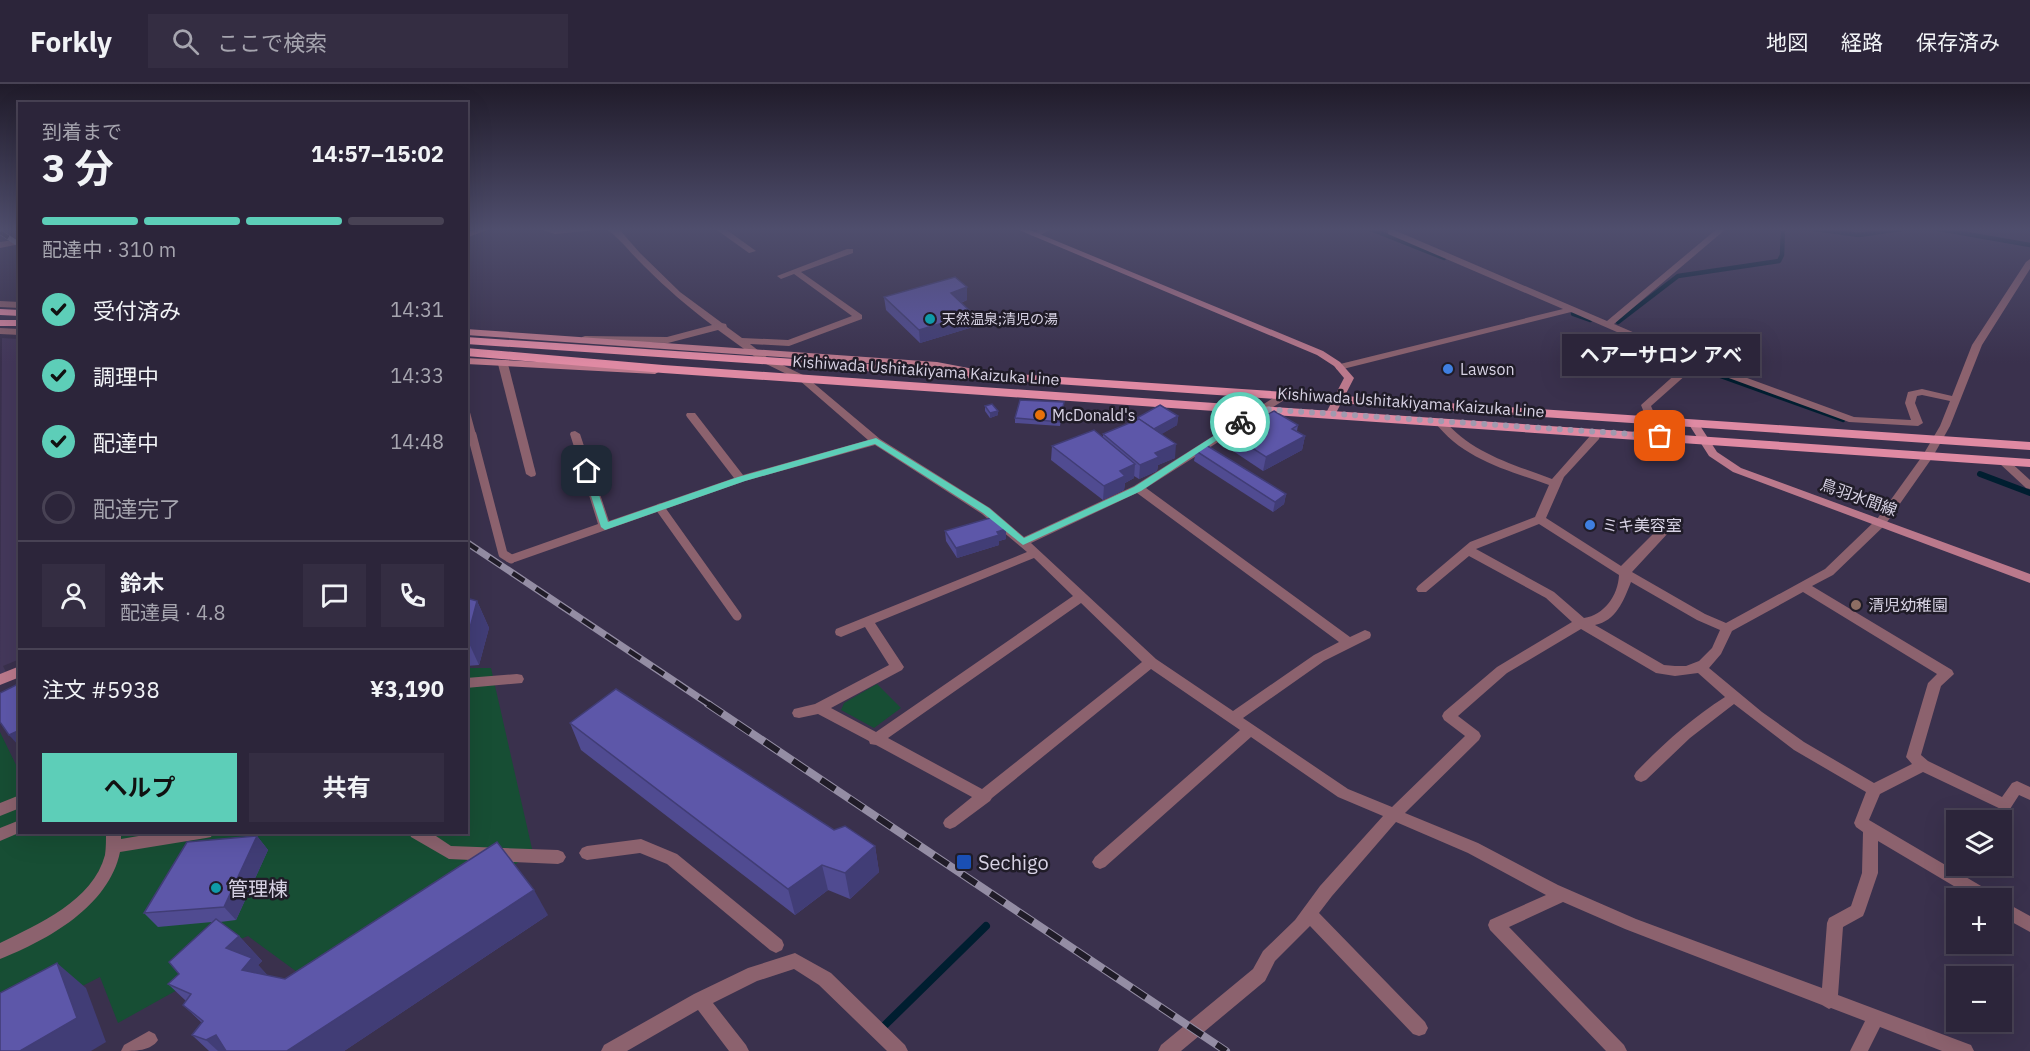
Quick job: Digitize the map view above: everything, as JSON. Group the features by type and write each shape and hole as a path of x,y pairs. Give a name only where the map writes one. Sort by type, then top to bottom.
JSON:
{"main road":[{"path":"0,312 18,313"},
{"path":"2,330 18,324"},
{"name":"Kishiwada Ushitakiyama Kaizuka Line","path":"468,340 759,356 989,375 2030,446"},
{"name":"Kishiwada Ushitakiyama Kaizuka Line","path":"468,352 761,376 1331,413 2030,463"}],"street":[{"path":"656,273 677,294 723,326 759,356 802,378 876,441 986,511 1036,553 1151,663 1343,793 1473,848 1563,895 1829,1001 1965,1051"},
{"path":"781,276 789,273"},
{"path":"741,341 789,343 859,317 798,273"},
{"path":"1126,273 1320,353 1340,367 1349,378 1331,413"},
{"path":"1488,273 1695,362 1853,420 1918,423 1910,403 1912,394 1922,392 1954,399"},
{"path":"1609,324 1670,273"},
{"path":"1468,550 1550,595 1581,623 1661,670 1674,672 1700,668 1718,654 1727,628 1829,572 1881,522 1928,456 1977,345 2023,273"},
{"path":"0,304 18,305"},
{"path":"1340,367 1573,309"},
{"path":"578,340 617,338 668,340 723,326"},
{"path":"2,330 18,332"},
{"path":"468,332 759,356"},
{"path":"468,361 761,376"},
{"path":"1652,420 1646,405 1695,362"},
{"path":"503,364 531,474"},
{"path":"1023,542 1138,489 1285,395"},
{"path":"692,415 741,479"},
{"path":"1439,421 1447,432 1468,448 1556,484"},
{"name":"鳥羽水間線","path":"1694,423 1713,454 1737,470 2030,579"},
{"path":"1422,589 1474,545 1540,519 1559,476 1595,437 1596,432"},
{"path":"575,434 605,527"},
{"path":"511,559 741,479 876,441"},
{"path":"2003,461 2030,486"},
{"path":"1138,489 1349,643"},
{"path":"1540,519 1591,553 1701,617 1727,628"},
{"path":"1167,1051 1259,975 1269,956 1309,914 1394,814 1474,736 1449,716 1502,670 1581,623 1599,620 1616,604 1626,568 1665,528"},
{"path":"841,632 1036,553"},
{"path":"1804,587 1947,674 1935,683 1912,757 1923,765 2005,805 2017,787 2030,794"},
{"path":"875,740 1080,597"},
{"path":"800,713 819,708 897,667 868,622"},
{"path":"1233,718 1319,658 1365,635"},
{"path":"950,823 1151,663"},
{"path":"1700,668 1800,746 1874,790"},
{"path":"0,680 18,672"},
{"path":"468,683 517,679"},
{"path":"1641,776 1671,745 1706,716 1735,697"},
{"path":"819,708 985,797"},
{"path":"1100,862 1250,730"},
{"path":"1923,765 1874,790 1861,824 1970,888"},
{"path":"0,835 18,827"},
{"path":"1829,1001 1835,923 1857,911 1870,873 1871,829"},
{"path":"0,951 66,916 96,888 112,857 113,840 183,834"},
{"path":"419,834 449,852 558,856"},
{"path":"587,853 641,846 672,859 776,945"},
{"path":"1563,895 1496,925 1618,1051"},
{"path":"1309,914 1419,1028"},
{"path":"2012,914 2030,926"},
{"path":"610,1051 700,1000 754,974 795,962 825,979 899,1051"},
{"path":"700,1000 740,1051"},
{"path":"1859,1051 1876,1018"},
{"path":"130,1051 149,1040"}],"lane":[{"path":"468,419 504,554 511,559"},
{"path":"660,508 737,615"}],"shaded area":[{"path":"2,338 18,339 18,660 3,666 6,672 0,674"}],"green space":[{"path":"468,668 491,668 533,853 313,994 297,972 248,936 233,942 188,984 118,1023 100,977 0,1028 0,732 18,769 18,834 468,834"},
{"path":"877,684 901,708 874,728 841,710 844,703"}],"building":[{"path":"955,277 967,287 951,293 973,314 919,330 884,297"},
{"name":"McDonald's","path":"1020,400 1064,402 1060,422 1015,418"},
{"path":"992,404 998,411 990,413 985,406"},
{"path":"1160,405 1178,416 1154,429 1139,419 1135,419"},
{"path":"1274,411 1298,425 1292,429 1305,436 1266,457 1229,433"},
{"path":"1139,419 1176,444 1155,453 1159,457 1140,465 1103,434"},
{"path":"1094,430 1135,464 1120,471 1125,476 1104,486 1052,446"},
{"path":"1206,445 1286,494 1275,502 1196,451"},
{"path":"997,516 1006,529 997,532 999,535 956,548 945,531"},
{"path":"468,599 477,601 468,635"},
{"path":"18,684 18,731 9,735 0,722 0,693"},
{"path":"616,689 834,830 845,826 875,846 845,873 822,865 788,889 570,723"},
{"path":"257,836 224,907 144,913 187,842"},
{"path":"497,842 534,890 287,1051 226,1051 216,1035 206,1040 192,1035 203,1021 183,1005 191,994 168,984 179,974 169,962 216,919 239,936 226,948 252,958 242,970 285,979"},
{"path":"57,963 77,1018 20,1051 0,1051 0,993"}],"waterway":[{"path":"1618,322 1678,276 1697,273"},
{"path":"1573,314 1590,320"},
{"path":"1651,347 1686,363"},
{"path":"1701,369 1843,420"},
{"path":"1980,474 2030,493"},
{"path":"885,1025 986,926"}],"railway":[{"path":"468,543 710,705"},
{"path":"708,704 1226,1051"}],"way so far":[{"path":"1240,422 1262,409 1660,436"}],"place":[{"name":"天然温泉;清児の湯","path":"930,319"},
{"name":"Lawson","path":"1448,369"},
{"name":"McDonald's","path":"1040,415"},
{"name":"ヘアーサロン アベ","path":"1660,436"},
{"name":"ミキ美容室","path":"1590,525"},
{"name":"清児幼稚園","path":"1856,605"},
{"name":"Sechigo","path":"964,862"},
{"name":"管理棟","path":"216,888"}],"route":[{"path":"587,471 605,527 741,479 876,441 986,511 1023,542 1138,489 1240,422"}]}
